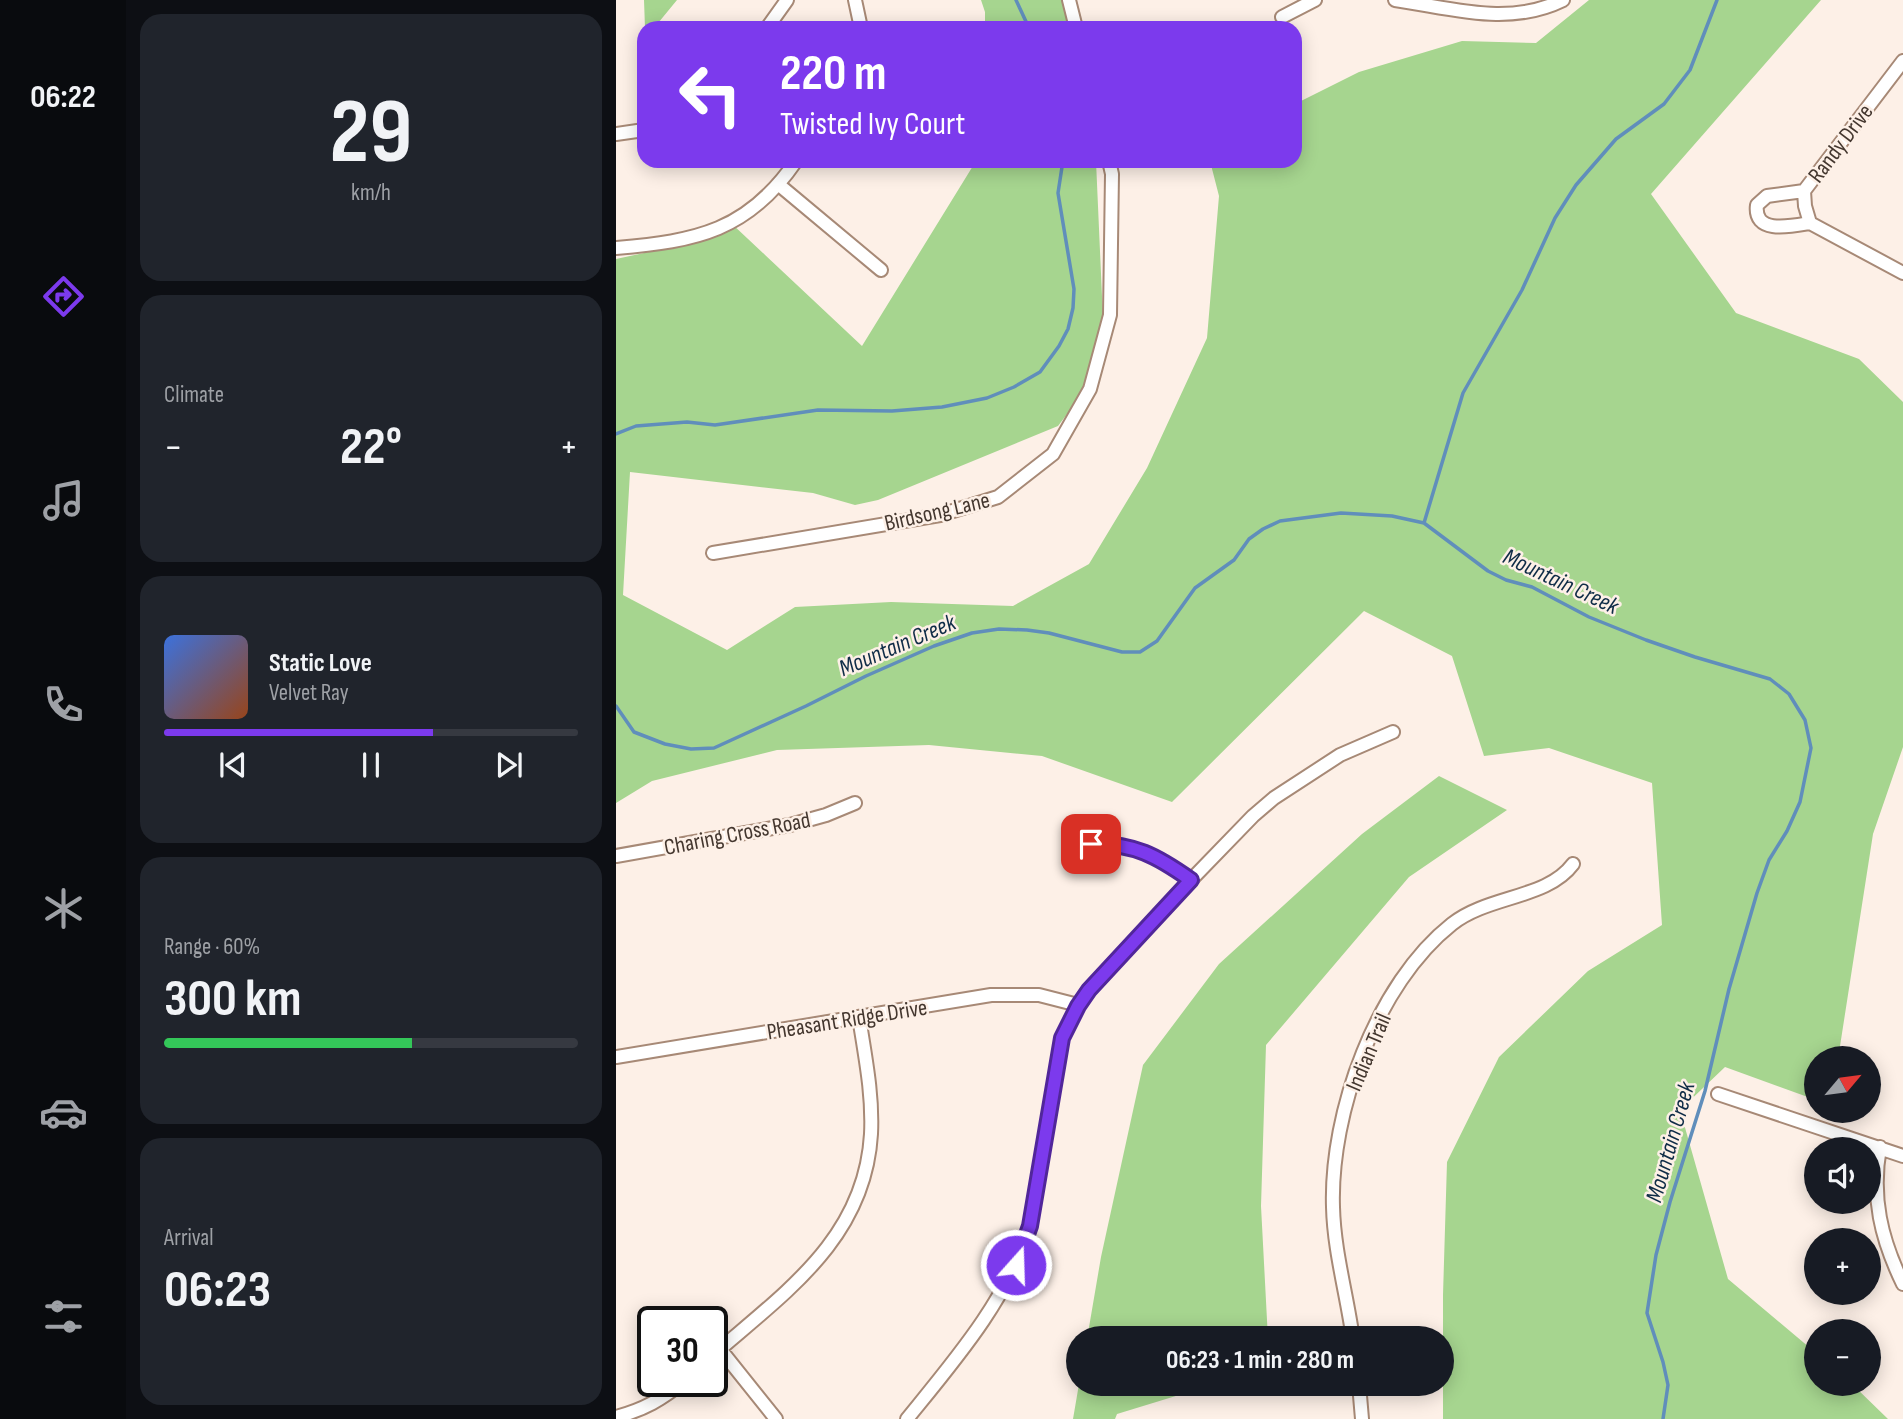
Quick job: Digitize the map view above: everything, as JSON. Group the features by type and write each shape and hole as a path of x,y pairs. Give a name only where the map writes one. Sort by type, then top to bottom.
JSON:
{"street":[{"path":"772,21 787,0"},
{"path":"855,0 860,21"},
{"path":"1069,0 1074,21"},
{"path":"1282,17 1315,0"},
{"path":"1395,0 1469,13 1503,15 1535,10 1563,0"},
{"name":"Randy Drive","path":"1804,191 1767,196 1757,205 1757,215 1761,221 1775,227 1810,223 1804,191 1903,61"},
{"path":"616,134 637,131"},
{"path":"616,248 676,240 723,227 750,213 791,168"},
{"name":"Birdsong Lane","path":"713,553 940,515 998,497 1054,454 1090,389 1110,315 1111,168"},
{"path":"778,184 881,270"},
{"path":"1810,223 1903,274"},
{"path":"907,1419 974,1333 1010,1279 1023,1251 1030,1226 1062,1038 1078,1006 1120,954 1253,816 1294,783 1340,754 1393,732"},
{"name":"Charing Cross Road","path":"616,856 790,825 827,815 855,803"},
{"path":"1073,844 1109,844 1136,848 1166,862 1191,880"},
{"name":"Indian Trail","path":"1351,1326 1333,1210 1334,1173 1344,1111 1373,1033 1393,994 1415,962 1452,924 1485,905 1548,886 1564,876 1573,864"},
{"name":"Pheasant Ridge Drive","path":"616,1057 991,995 1038,995 1078,1006"},
{"path":"728,1341 809,1270 835,1238 854,1205 867,1161 871,1131 869,1078 859,1017"},
{"path":"1718,1094 1849,1137"},
{"path":"1881,1147 1903,1156"},
{"path":"1878,1214 1889,1256 1903,1284"},
{"path":"728,1365 776,1419"},
{"path":"1360,1396 1362,1419"},
{"path":"616,1417 648,1407 664,1397"}],"green space":[{"path":"644,0 677,0 660,21 645,21"},
{"path":"981,0 1071,0 1075,21 985,21"},
{"path":"1589,0 1821,0 1651,194 1736,313 1859,359 1903,402 1903,747 1873,834 1840,1046 1804,1046 1804,1096 1725,1067 1680,1110 1728,1279 1804,1343 1804,1396 1864,1396 1888,1419 1443,1419 1443,1396 1454,1396 1454,1326 1443,1326 1447,1162 1499,1057 1588,971 1662,925 1652,783 1549,748 1484,756 1452,656 1364,611 1172,802 1042,756 929,745 777,750 652,781 616,803 616,259 700,241 731,223 862,346 972,168 1096,168 1105,364 1058,426 878,500 855,505 813,493 630,472 623,595 727,650 795,607 891,602 1013,606 1089,564 1147,468 1207,338 1219,196 1212,168 1302,168 1302,100 1359,72 1462,41 1536,43"},
{"path":"1439,776 1507,810 1409,877 1266,1045 1261,1206 1267,1326 1089,1326 1101,1257 1143,1065 1219,964 1362,834"},
{"path":"1077,1396 1176,1396 1117,1414 1115,1419 1073,1419"}],"waterway":[{"name":"Mountain Creek","path":"1016,0 1026,21"},
{"path":"1424,523 1463,393 1522,290 1555,218 1576,185 1616,139 1664,104 1690,70 1717,0"},
{"name":"Mountain Creek","path":"616,434 636,426 687,422 715,425 818,410 892,411 942,407 987,398 1040,372 1068,329 1073,308 1074,289 1058,193 1062,168"},
{"name":"Mountain Creek","path":"616,706 634,732 665,744 691,749 714,748 866,676 934,646 972,633 999,629 1027,630 1122,652 1140,652 1157,641 1195,588 1234,560 1249,539 1263,529 1280,521 1341,513 1392,516 1424,523 1488,571 1506,580 1532,587 1589,617 1646,640 1770,679 1789,694 1805,720 1811,748 1800,802 1787,831 1769,860 1757,893 1729,989 1705,1091 1656,1255 1647,1313 1668,1385 1663,1419"}],"route":[{"path":"1016,1265 1030,1226 1062,1038 1089,990 1191,880 1166,862 1144,851 1128,846 1091,844"}]}
